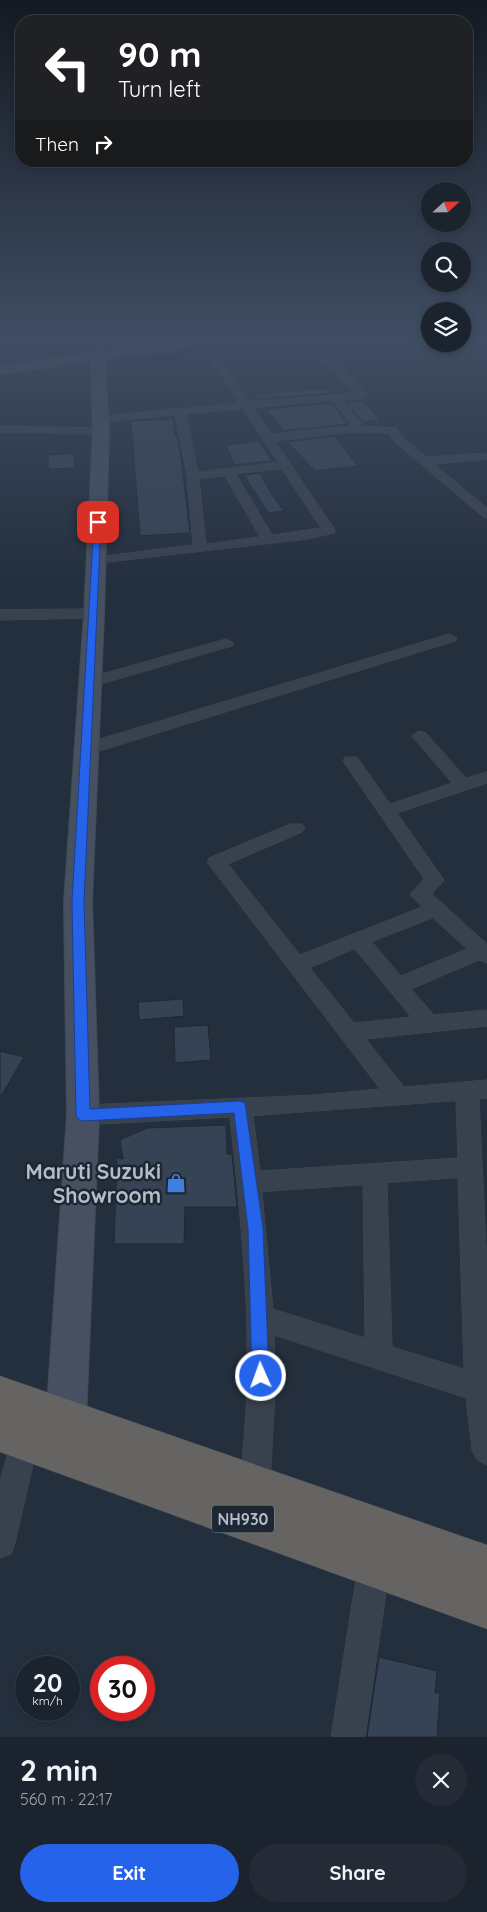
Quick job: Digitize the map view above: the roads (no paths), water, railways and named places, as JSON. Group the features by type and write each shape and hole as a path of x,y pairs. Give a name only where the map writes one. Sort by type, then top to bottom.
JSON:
{"highway":[{"name":"NH930","path":"24,1420 255,1486 487,1568"},
{"name":"NH930","path":"24,1420 374,1566 487,1606"}],"main road":[{"path":"24,1420 83,1115 78,902 94,614 101,420"}],"street":[{"path":"0,429 101,425 131,420"},
{"path":"182,420 193,476 200,548"},
{"path":"96,561 268,540 329,530 255,420"},
{"path":"353,429 356,422 354,420"},
{"path":"267,438 353,429 392,430 399,440 487,514"},
{"path":"424,461 487,456"},
{"path":"193,476 285,465"},
{"path":"229,472 268,540"},
{"path":"470,500 487,499"},
{"path":"0,615 94,614"},
{"path":"87,749 450,638"},
{"path":"90,682 227,643"},
{"path":"420,736 463,785"},
{"path":"350,761 436,880 420,894 484,954 397,986"},
{"path":"386,811 487,777"},
{"path":"296,828 216,862 398,1096"},
{"path":"296,965 436,909"},
{"path":"359,940 429,1024"},
{"path":"348,1032 487,1018"},
{"path":"83,1115 315,1104 477,1090 470,1167 482,1321 478,1388 487,1450"},
{"path":"240,1107 255,1228 259,1317 261,1376 255,1486"},
{"path":"249,1182 470,1167"},
{"path":"375,1174 379,1356"},
{"path":"259,1317 478,1388"},
{"path":"0,1543 24,1420"},
{"path":"348,1737 374,1566"}],"place":[{"name":"Maruti Suzuki Showroom","path":"176,1183"}]}
